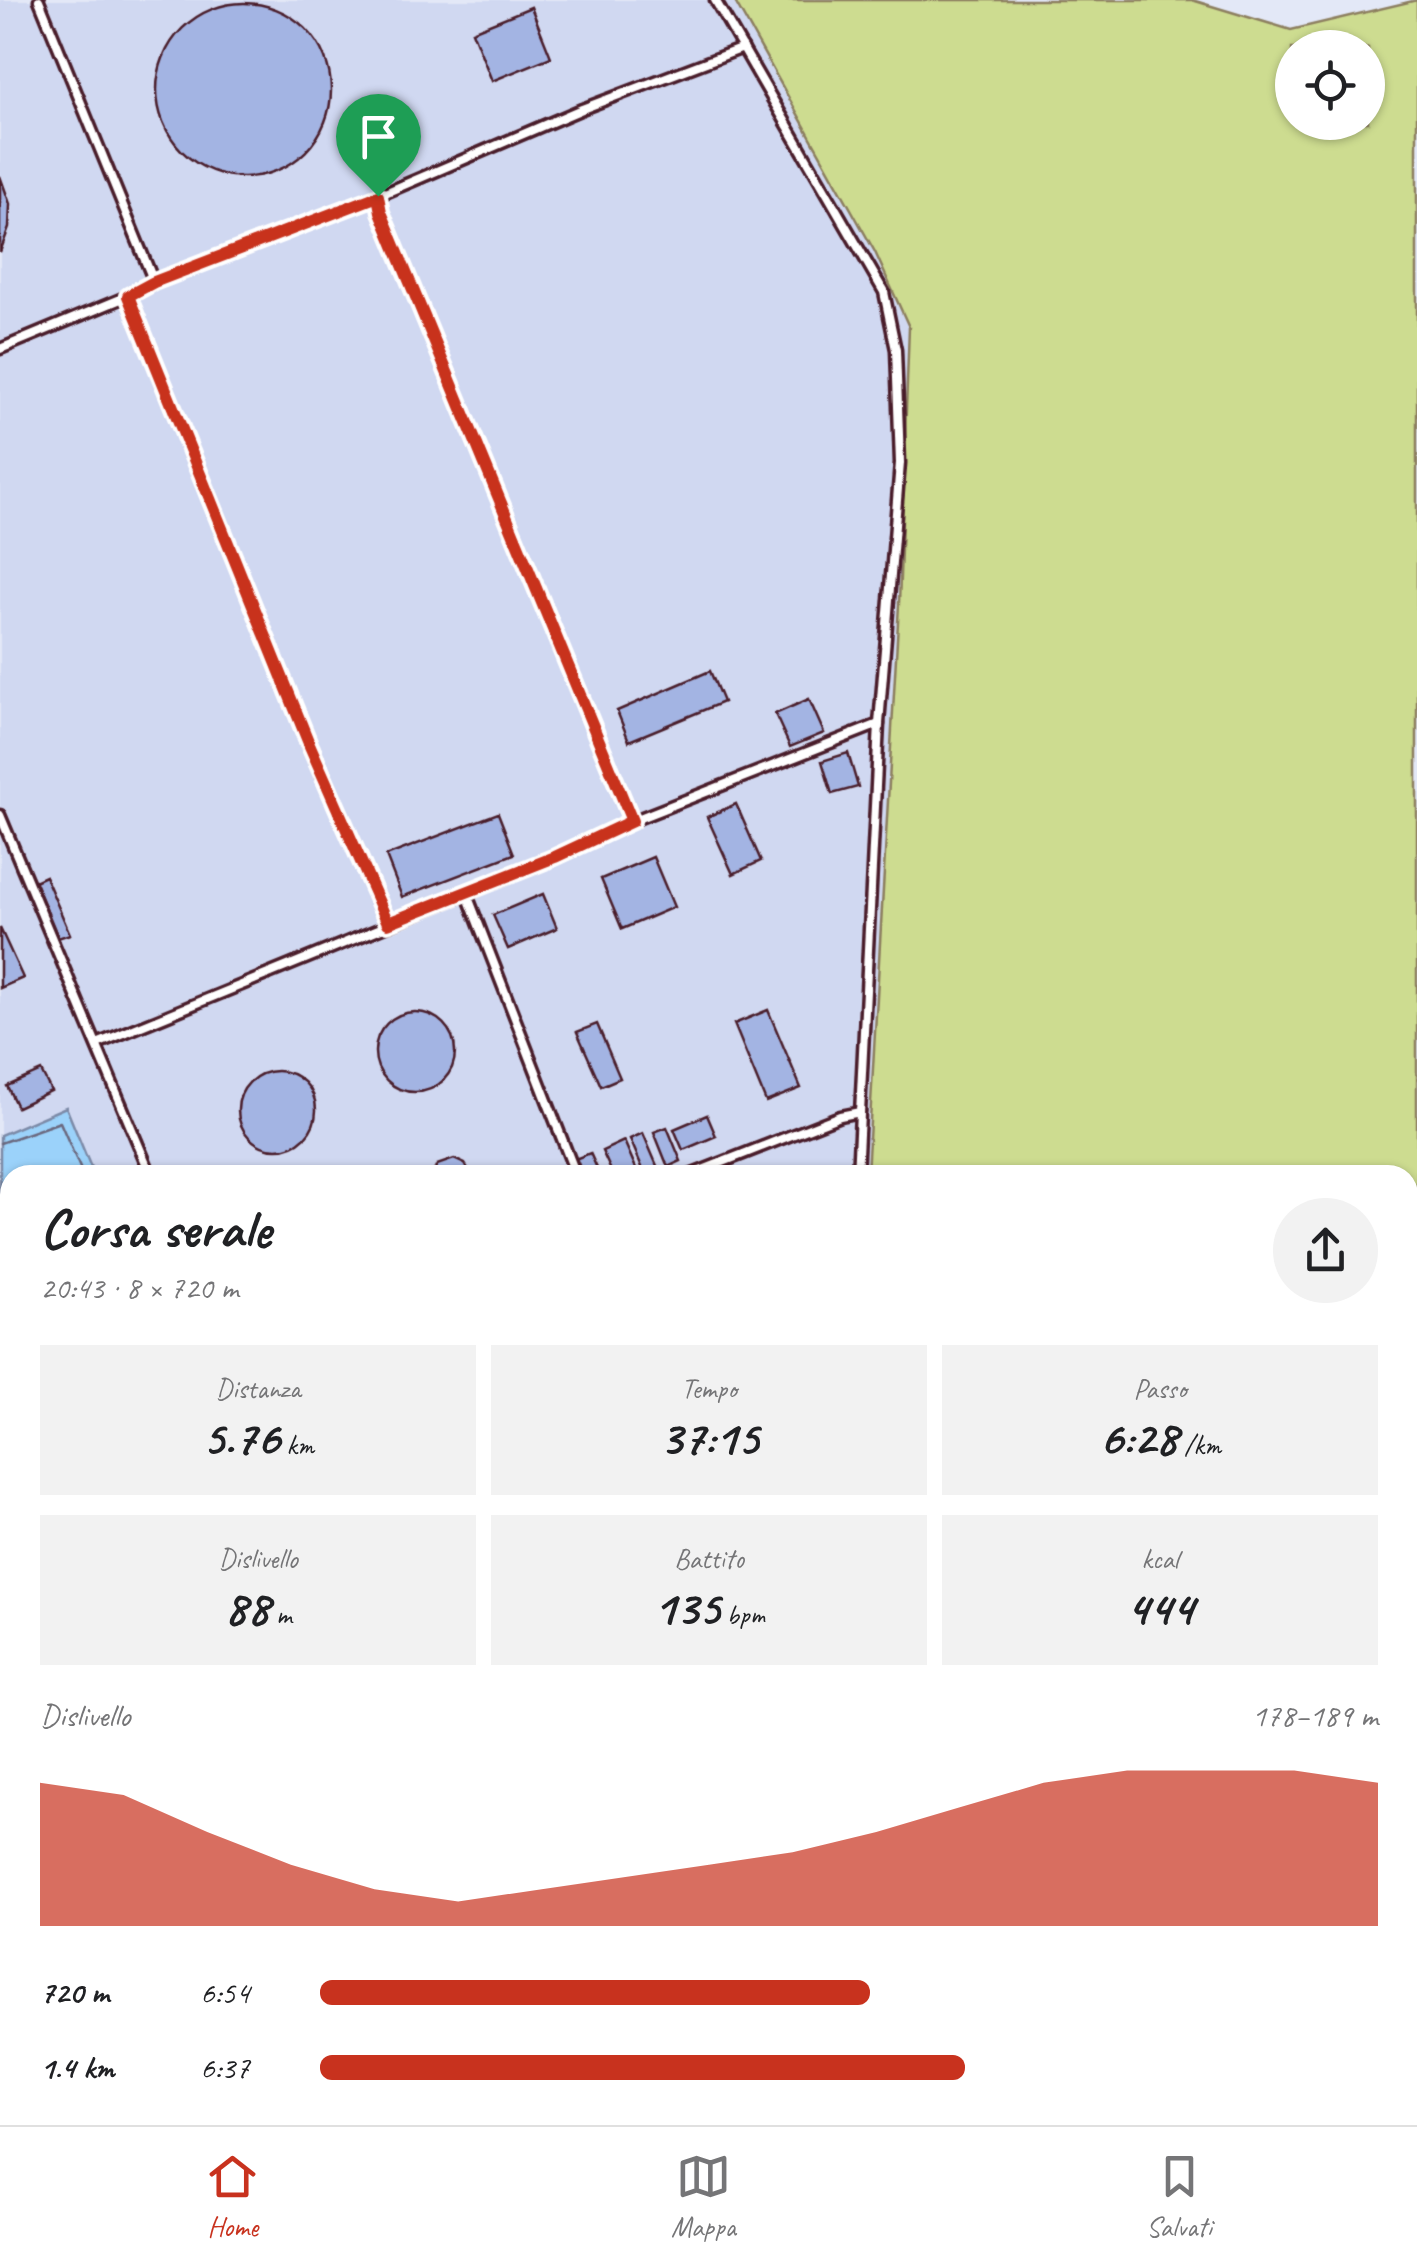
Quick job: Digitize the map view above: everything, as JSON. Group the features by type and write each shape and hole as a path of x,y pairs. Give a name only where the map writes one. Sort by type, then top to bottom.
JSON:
{"lane":[{"path":"39,0 154,282"},
{"path":"715,0 884,292 896,350 900,463 879,724 857,1165"},
{"path":"0,349 154,282 743,48"},
{"path":"378,196 381,212 632,821"},
{"path":"128,296 310,746 388,923"},
{"path":"98,1044 555,857 632,821 879,724"},
{"path":"0,815 147,1165"},
{"path":"466,892 572,1165"},
{"path":"715,1165 840,1116 860,1112"}],"shaded area":[{"path":"0,0 734,0 875,252 909,327 899,604 868,1165 0,1165"}],"green space":[{"path":"734,0 1192,0 1291,30 1417,0 1417,1165 868,1165 899,604 909,327 875,252"}],"water":[{"path":"66,1107 90,1165 0,1165 0,1135"}],"building":[{"path":"244,3 277,10 305,29 324,57 331,90 324,123 305,151 277,170 244,177 211,170 183,151 164,123 157,90 164,57 183,29 211,10"},
{"path":"531,7 551,57 492,81 472,31"},
{"path":"0,176 10,204 9,228 0,252"},
{"path":"710,671 723,702 629,741 617,711"},
{"path":"809,699 824,733 790,747 775,714"},
{"path":"848,753 858,787 832,794 822,761"},
{"path":"736,804 761,861 733,874 707,817"},
{"path":"498,813 514,854 402,897 386,856"},
{"path":"653,857 674,907 622,929 601,879"},
{"path":"45,876 70,934 58,938 34,881"},
{"path":"543,894 557,928 508,949 493,915"},
{"path":"0,928 23,978 0,988"},
{"path":"768,1010 801,1088 766,1102 734,1024"},
{"path":"415,1012 430,1015 443,1024 452,1037 452,1067 443,1080 430,1089 415,1092 400,1089 387,1080 378,1067 375,1052 378,1037 387,1024 400,1015"},
{"path":"597,1024 620,1078 601,1086 577,1032"},
{"path":"41,1071 51,1091 17,1107 7,1086"},
{"path":"277,1071 305,1082 316,1110 305,1138 277,1149 249,1138 238,1110 249,1082"},
{"path":"707,1115 716,1136 683,1150 674,1129"},
{"path":"667,1127 681,1161 667,1165 654,1132"},
{"path":"643,1133 657,1165 641,1165 630,1139"},
{"path":"624,1141 634,1165 608,1165 602,1151"},
{"path":"590,1153 595,1165 578,1165 575,1159"},
{"path":"454,1159 466,1165 437,1165"}],"route":[{"path":"378,196 381,212 632,821 555,857 388,923 310,746 128,296 154,282 378,196"}]}
